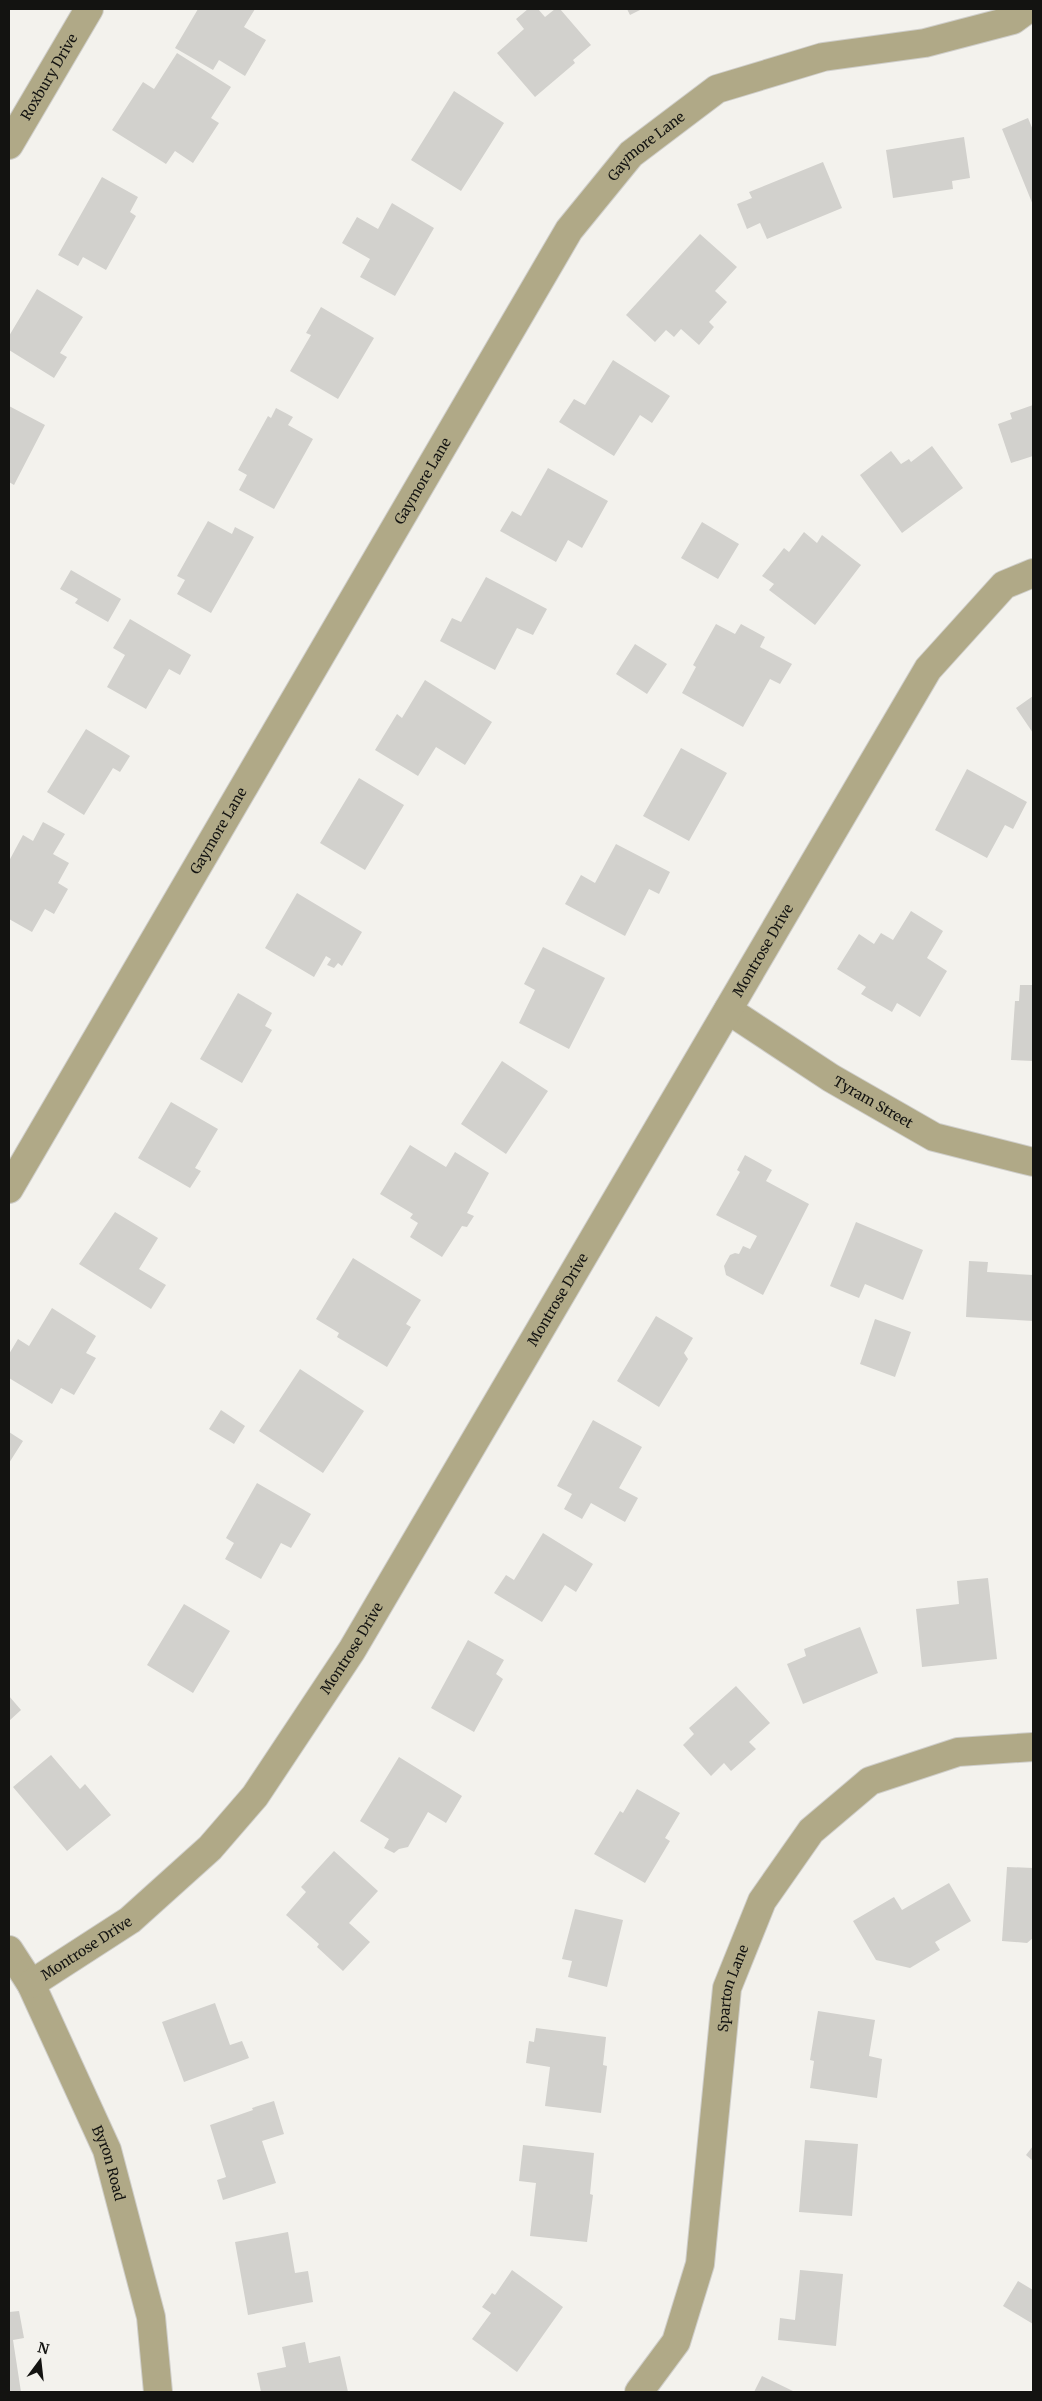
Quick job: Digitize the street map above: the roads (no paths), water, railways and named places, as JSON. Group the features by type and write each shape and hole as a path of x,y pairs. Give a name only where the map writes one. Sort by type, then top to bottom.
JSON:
{"street":[{"name":"Roxbury Drive","path":"9,145 89,9"},
{"name":"Gaymore Lane","path":"9,1189 569,230 631,154 717,89 823,57 925,43 1013,20 1028,9"},
{"name":"Montrose Drive","path":"31,1984 130,1920 210,1848 255,1796 352,1650 928,669 1004,585 1033,573"},
{"name":"Tyram Street","path":"728,1010 831,1078 934,1137 1033,1162"},
{"name":"Sparton Lane","path":"639,2392 676,2342 700,2264 727,1988 762,1901 811,1831 870,1781 958,1752 1033,1747"},
{"name":"Byron Road","path":"9,1950 31,1984 107,2150 151,2317 158,2392"}]}
